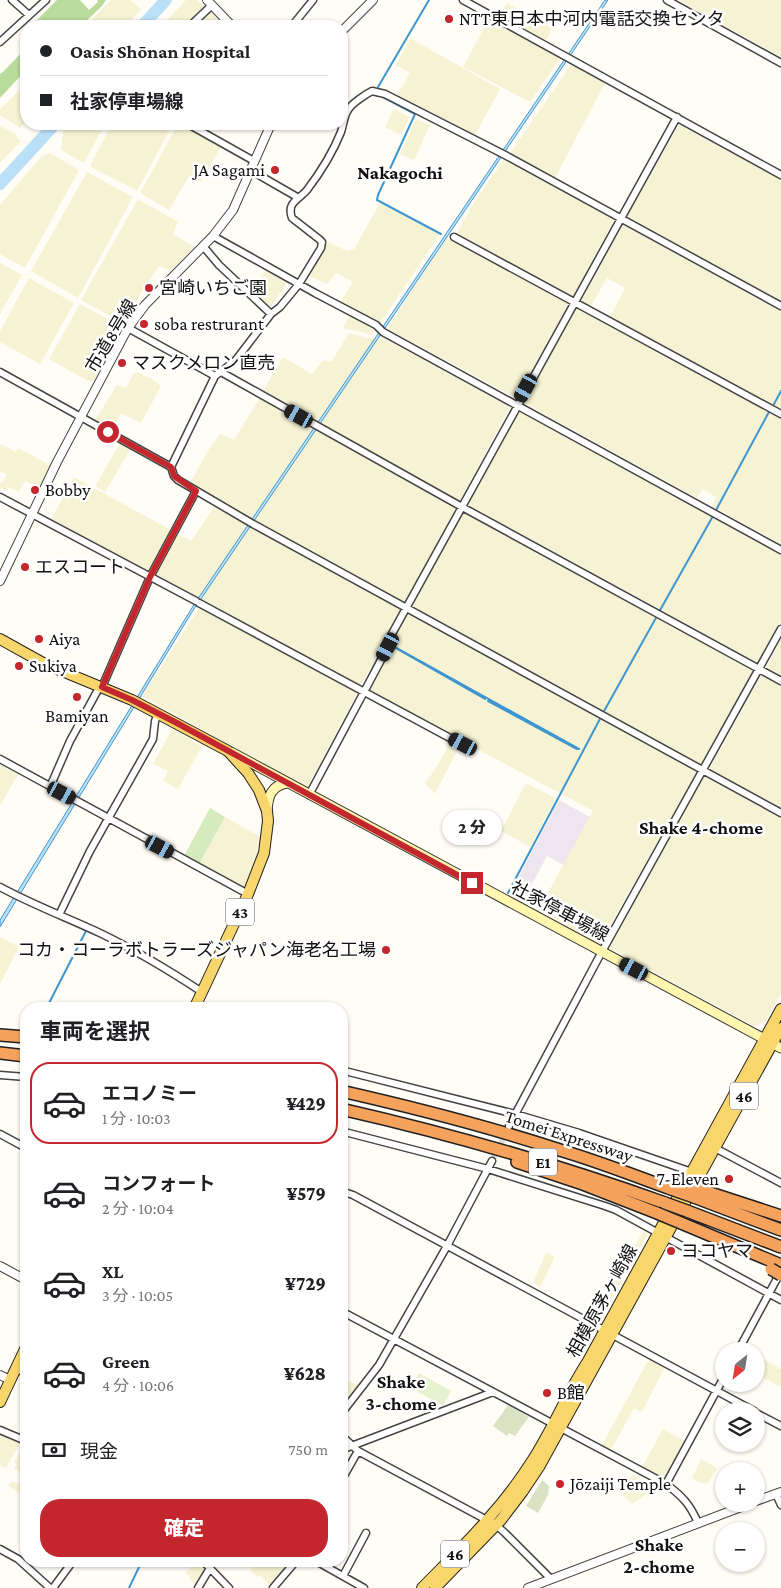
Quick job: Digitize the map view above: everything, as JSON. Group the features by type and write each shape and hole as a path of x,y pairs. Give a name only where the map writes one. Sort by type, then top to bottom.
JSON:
{"highway":[{"path":"0,1034 20,1036"},
{"path":"0,1053 20,1055"},
{"name":"Tomei Expressway","path":"348,1093 456,1119 673,1185 781,1230"},
{"name":"Tomei Expressway","path":"348,1111 419,1128 560,1167 665,1203 781,1247"},
{"path":"419,1128 580,1183 657,1213 778,1268"},
{"path":"696,1193 781,1216"}],"main road":[{"name":"43","path":"0,639 45,664 135,701 228,751 248,773 259,790 267,811 268,831 264,853 248,894 197,1002"},
{"name":"社家停車場線","path":"228,751 773,1044"},
{"path":"259,790 259,781 271,775"},
{"path":"267,811 271,791 276,786 287,783"},
{"name":"相模原茅ヶ崎線","path":"661,1236 692,1172 773,1044 781,1009"},
{"name":"相模原茅ヶ崎線","path":"434,1588 528,1483 556,1425 661,1236 715,1148 781,1028"},
{"path":"0,1402 20,1360"},
{"name":"相模原茅ヶ崎線","path":"422,1588 492,1523"}],"street":[{"path":"12,0 29,16"},
{"path":"25,20 46,0"},
{"path":"297,20 313,0"},
{"path":"348,25 373,0"},
{"path":"464,0 781,174"},
{"path":"667,0 781,62"},
{"path":"195,20 210,3 226,20"},
{"path":"0,42 20,24"},
{"path":"348,107 372,91 379,92 501,154 781,306"},
{"path":"309,795 388,647 388,641 677,117"},
{"path":"199,130 254,161"},
{"name":"市道8号線","path":"0,581 81,417 128,328 145,305 213,236 233,210 268,130"},
{"path":"171,467 218,374 234,360 271,314 280,307 299,284 322,246 319,239 292,218 291,209 297,197 305,192 321,169 341,130"},
{"path":"250,170 297,197"},
{"path":"213,236 376,325 381,331 781,550"},
{"path":"454,237 781,414"},
{"path":"203,246 219,265 271,314"},
{"path":"128,328 318,426 781,681"},
{"path":"0,372 171,467 174,476 252,523 781,813"},
{"path":"50,786 70,741 101,687 150,577 196,491"},
{"path":"0,497 463,744"},
{"path":"509,1126 602,952 781,629"},
{"path":"59,915 108,818 153,739 155,721 158,714"},
{"path":"0,759 248,894"},
{"path":"0,887 102,934 161,966 202,992"},
{"path":"348,1072 515,1114 579,1133 692,1172"},
{"path":"0,1075 20,1077"},
{"path":"348,1133 488,1169 616,1210 781,1300"},
{"path":"0,1134 20,1145"},
{"path":"715,1148 781,1183"},
{"path":"348,1405 379,1365 447,1246 492,1161"},
{"path":"348,1193 715,1390"},
{"path":"0,1266 20,1277"},
{"path":"743,1342 769,1294 778,1268"},
{"path":"348,1315 666,1484 683,1496 692,1509 698,1523"},
{"path":"16,1368 20,1370"},
{"path":"0,1375 10,1380"},
{"path":"348,1447 493,1392"},
{"path":"666,1484 715,1392"},
{"path":"718,1392 736,1402"},
{"path":"765,1417 781,1426"},
{"path":"0,1430 20,1438"},
{"path":"348,1442 358,1451 492,1523 506,1533 551,1579"},
{"path":"348,1469 358,1451"},
{"path":"765,1498 778,1493 781,1505"},
{"path":"528,1588 728,1512"},
{"path":"348,1567 366,1533"},
{"path":"0,1549 20,1561"},
{"path":"27,1567 52,1588 68,1567"},
{"path":"273,1588 291,1567"},
{"path":"327,1567 364,1588"},
{"path":"343,1576 348,1567"},
{"path":"198,1588 210,1568 230,1588"}],"shaded area":[{"path":"111,0 130,0 141,9 131,20 91,20"},
{"path":"186,0 197,0 205,8 192,20 167,20"},
{"path":"678,0 781,0 781,57"},
{"path":"507,3 552,28 547,39 543,40 499,16"},
{"path":"210,10 221,20 199,20"},
{"path":"489,19 560,58 530,102 463,67"},
{"path":"410,38 500,89 474,137 396,97 410,73 396,65"},
{"path":"571,65 605,83 554,180 509,155"},
{"path":"20,92 20,128 0,115 0,109"},
{"path":"394,109 410,117 401,135 385,127"},
{"path":"416,119 430,125 414,160 400,154"},
{"path":"679,125 781,180 781,302 627,216"},
{"path":"0,126 16,134 17,138 21,141 0,163"},
{"path":"102,130 84,163 61,150 63,131"},
{"path":"109,130 170,130 137,191 91,167"},
{"path":"175,130 192,130 221,147 201,182 189,176 169,210 140,193"},
{"path":"50,153 79,170 25,268 0,254 0,205 42,156"},
{"path":"504,159 614,220 573,297 456,235 473,204"},
{"path":"87,172 133,197 78,298 31,271"},
{"path":"138,199 178,222 173,234 194,247 170,271 159,266 140,295 125,324 81,300"},
{"path":"380,203 440,234 380,323 340,303 353,282 336,273 327,284 308,275 328,242 347,251 354,249"},
{"path":"623,225 781,311 781,411 610,317 625,288 607,278 591,306 581,301"},
{"path":"447,238 569,303 516,398 390,330 388,327"},
{"path":"0,263 22,275 0,314"},
{"path":"266,269 288,281 271,307 251,292"},
{"path":"29,278 74,303 40,364 0,342 0,331"},
{"path":"80,304 111,321 97,349 108,355 94,380 90,382 49,359"},
{"path":"577,306 781,418 781,544 712,506 716,497 702,489 697,498 524,403"},
{"path":"350,315 370,327 374,332 373,335 343,328"},
{"path":"349,333 372,339 382,337 510,407 460,501 263,391 283,357 312,374 323,360 331,362"},
{"path":"136,372 152,379 161,386 141,423 121,413 111,430 95,421 116,386 126,388"},
{"path":"260,398 309,427 457,506 405,604 189,485 209,449 220,434 234,440"},
{"path":"518,410 781,554 781,621 758,663 466,504"},
{"path":"120,443 131,448 105,492 95,486"},
{"path":"1,444 16,452 18,448 50,465 40,488 25,481 19,492 9,487 6,491 0,488 0,482 2,483 7,474 0,471"},
{"path":"74,477 191,541 215,506 403,609 385,641 385,645 360,686 198,597 51,520"},
{"path":"464,511 753,670 701,765 412,607"},
{"path":"200,607 358,691 307,788 142,696"},
{"path":"408,612 697,772 599,945 539,909 593,811 367,690 390,643"},
{"path":"781,639 781,677 765,669"},
{"path":"762,674 781,685 781,808 709,770"},
{"path":"172,729 202,746 178,789 163,781 168,771 153,764"},
{"path":"450,743 459,747 435,794 425,783"},
{"path":"1,765 18,774 0,806 0,768"},
{"path":"703,776 781,818 781,994 765,1022 754,1026 609,948"},
{"path":"526,783 556,798 530,847 501,831"},
{"path":"559,800 590,817 564,865 547,856 522,903 509,896"},
{"path":"225,817 261,837 255,862 244,888 199,864"},
{"path":"0,937 19,947 0,984"},
{"path":"643,1231 648,1234 600,1320 596,1318"},
{"path":"546,1252 555,1257 540,1287 533,1283"},
{"path":"649,1359 664,1369 642,1412 634,1408 611,1450 602,1445"},
{"path":"765,1360 781,1369 781,1387 765,1379"},
{"path":"348,1380 359,1386 348,1399"},
{"path":"663,1429 684,1441 665,1478 642,1467"},
{"path":"0,1434 20,1442 20,1444 6,1468 0,1465"},
{"path":"20,1455 20,1473 14,1468 16,1464 14,1462"},
{"path":"701,1459 715,1467 715,1472 708,1483 705,1484 692,1478"},
{"path":"632,1475 652,1485 648,1489 648,1493 632,1504 622,1494"},
{"path":"12,1481 18,1484 20,1481 20,1493 8,1486"},
{"path":"190,1567 205,1568 205,1572 197,1585 185,1573"},
{"path":"254,1567 288,1567 270,1585 260,1575 257,1577 250,1570"}],"green space":[{"path":"57,0 80,0 89,10 98,2 97,0 106,0 87,20 37,20"},
{"path":"20,54 20,76 0,98 0,74"},
{"path":"210,808 225,817 199,864 184,856"},
{"path":"419,1373 451,1391 443,1406 411,1388"},
{"path":"508,1405 529,1417 515,1436 509,1433 507,1436 493,1426"},
{"path":"542,1480 549,1486 548,1495 538,1513 526,1506"}],"water":[{"path":"605,0 608,0 192,612 0,927 0,920 195,603"}],"waterway":[{"path":"148,20 166,0"},
{"path":"378,87 429,0"},
{"path":"381,96 415,114 377,200 441,234"},
{"path":"0,184 50,130"},
{"path":"773,406 781,391"},
{"path":"715,512 770,410"},
{"path":"659,612 713,516"},
{"path":"603,713 657,616"},
{"path":"363,688 385,643"},
{"path":"391,645 579,749"},
{"path":"392,646 485,699"},
{"path":"488,701 577,749"},
{"path":"508,893 601,717"},
{"path":"50,1002 86,931"},
{"path":"129,1588 139,1567"}],"tunnel":[{"path":"492,1161 507,1131"}],"place":[{"name":"NTT東日本中河内電話交換センタ","path":"449,19"},
{"name":"JA Sagami","path":"275,170"},
{"name":"宮崎いちご園","path":"149,288"},
{"name":"soba restrurant","path":"144,324"},
{"name":"マスクメロン直売","path":"122,363"},
{"name":"Bobby","path":"35,490"},
{"name":"エスコート","path":"25,567"},
{"name":"Aiya","path":"39,639"},
{"name":"Sukiya","path":"19,666"},
{"name":"Bamiyan","path":"77,697"},
{"name":"コカ・コーラボトラーズジャパン海老名工場","path":"386,950"},
{"name":"7-Eleven","path":"729,1179"},
{"name":"ヨコヤマ","path":"671,1251"},
{"name":"B館","path":"547,1393"},
{"name":"Jōzaiji Temple","path":"560,1484"}],"district":[{"name":"Nakagochi","path":"400,172"},
{"name":"Shake 4-chome","path":"701,827"},
{"name":"Shake 3-chome","path":"401,1392"},
{"name":"Shake 2-chome","path":"659,1555"}],"route":[{"path":"108,432 171,467 174,476 178,480 196,491 150,577 102,687 175,722 472,883"}]}
